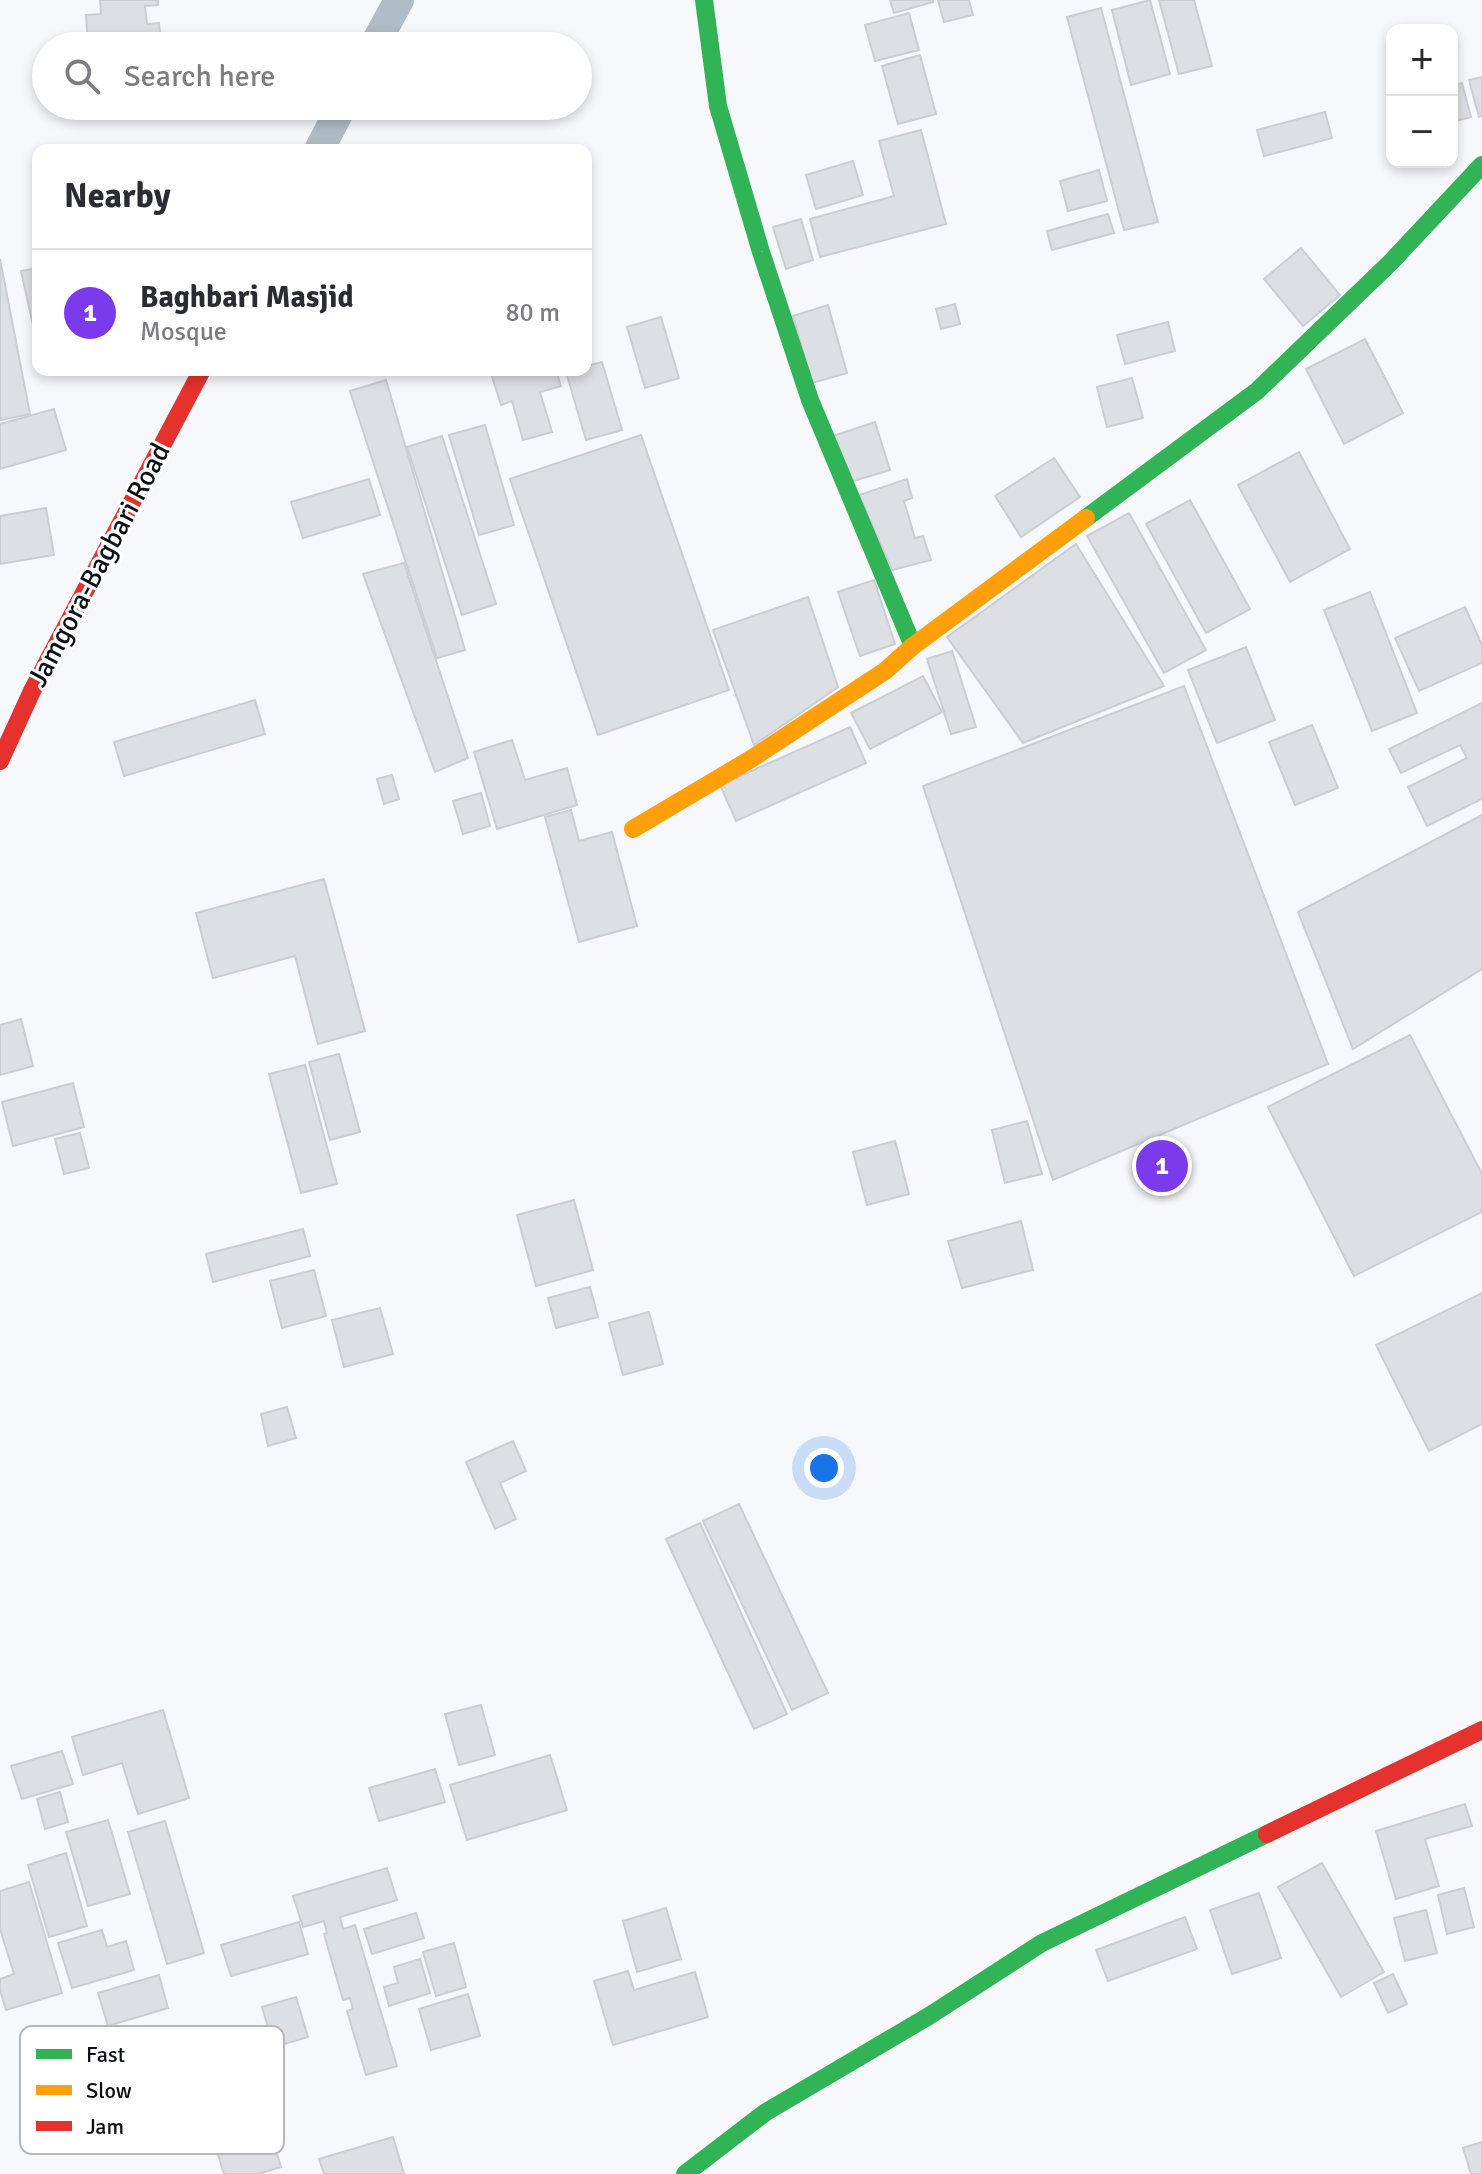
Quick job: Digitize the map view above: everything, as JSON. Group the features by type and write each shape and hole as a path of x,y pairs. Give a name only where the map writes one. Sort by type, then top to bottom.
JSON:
{"street":[{"path":"382,32 399,0"},
{"path":"704,0 718,106 761,252 810,400 913,646"},
{"path":"322,144 335,120"},
{"path":"633,829 763,751 885,671 913,646 1257,391 1390,263 1482,165"},
{"name":"Jamgora-Bagbari Road","path":"0,761 32,691 199,376"},
{"path":"685,2174 766,2112 929,2016 1042,1943 1482,1730"}],"building":[{"path":"100,0 158,0 158,5 145,6 147,24 159,23 160,32 87,32 86,15 101,14"},
{"path":"890,0 933,0 933,2 894,13"},
{"path":"938,0 969,0 973,15 944,22"},
{"path":"1150,0 1170,74 1131,85 1112,10"},
{"path":"1159,0 1194,0 1212,66 1179,74"},
{"path":"1101,8 1158,222 1124,230 1067,17"},
{"path":"909,13 919,50 875,61 865,25"},
{"path":"920,55 936,114 898,124 882,66"},
{"path":"1482,77 1482,116 1479,117 1469,80"},
{"path":"1462,83 1471,117 1458,120 1458,96 1458,84"},
{"path":"1325,112 1332,138 1264,156 1257,130"},
{"path":"921,130 946,224 820,257 810,219 894,196 879,141"},
{"path":"853,161 863,195 816,209 806,175"},
{"path":"1099,170 1107,201 1068,211 1060,181"},
{"path":"1108,214 1114,233 1052,250 1047,231"},
{"path":"801,219 813,260 786,269 773,227"},
{"path":"1301,248 1340,295 1303,326 1264,279"},
{"path":"0,259 30,414 1,420 0,414"},
{"path":"32,269 32,321 21,271"},
{"path":"955,304 960,324 941,329 936,309"},
{"path":"828,305 847,373 812,383 793,316"},
{"path":"661,317 679,378 645,388 627,327"},
{"path":"1168,322 1175,351 1125,364 1117,335"},
{"path":"1365,339 1403,413 1344,444 1306,369"},
{"path":"602,362 622,430 586,440 567,376 592,376 592,364"},
{"path":"492,376 558,376 561,386 540,392 552,432 523,440 512,401 501,405"},
{"path":"1132,378 1143,418 1107,427 1097,387"},
{"path":"386,380 465,650 437,658 350,391"},
{"path":"54,409 66,450 0,469 0,424"},
{"path":"875,422 890,470 847,483 833,436"},
{"path":"485,425 514,525 479,535 449,435"},
{"path":"641,435 729,690 598,735 510,479"},
{"path":"442,436 496,604 462,615 407,447"},
{"path":"1299,452 1350,549 1290,582 1238,485"},
{"path":"1054,458 1080,497 1021,537 995,496"},
{"path":"369,479 380,515 303,538 291,502"},
{"path":"907,479 912,498 904,501 915,538 923,536 931,560 892,570 859,495"},
{"path":"1190,500 1250,609 1206,633 1146,524"},
{"path":"46,508 54,555 0,564 0,516"},
{"path":"1129,513 1206,650 1164,673 1087,536"},
{"path":"1076,544 1164,686 1023,743 947,637"},
{"path":"404,563 468,758 435,772 363,574"},
{"path":"874,580 895,644 860,656 838,592"},
{"path":"1370,592 1417,713 1372,731 1324,610"},
{"path":"808,597 838,687 754,745 713,630"},
{"path":"1465,607 1482,645 1482,663 1419,691 1395,638"},
{"path":"1246,647 1275,720 1217,743 1188,670"},
{"path":"952,651 976,727 951,734 927,659"},
{"path":"923,676 942,712 870,749 851,713"},
{"path":"1184,686 1328,1064 1053,1180 923,786"},
{"path":"255,700 265,734 124,776 114,742"},
{"path":"1482,703 1482,799 1427,826 1408,787 1467,758 1460,745 1401,773 1389,749"},
{"path":"1312,725 1338,788 1295,805 1269,742"},
{"path":"850,727 866,763 736,821 720,785"},
{"path":"512,740 525,780 567,768 577,805 497,829 474,752"},
{"path":"392,775 399,799 384,804 377,779"},
{"path":"481,793 490,826 463,834 453,801"},
{"path":"571,810 579,841 612,832 637,926 579,942 545,817"},
{"path":"1482,815 1482,969 1353,1049 1298,912"},
{"path":"324,879 365,1031 318,1044 295,956 213,978 196,913"},
{"path":"21,1019 33,1066 0,1075 0,1025"},
{"path":"1410,1035 1482,1174 1482,1212 1354,1276 1268,1107"},
{"path":"339,1054 360,1132 330,1140 309,1062"},
{"path":"305,1065 337,1184 301,1193 269,1074"},
{"path":"73,1083 84,1127 13,1146 2,1102"},
{"path":"1027,1121 1042,1174 1005,1183 992,1130"},
{"path":"80,1133 89,1168 64,1174 55,1139"},
{"path":"895,1141 909,1194 867,1205 853,1152"},
{"path":"574,1200 593,1270 536,1286 517,1215"},
{"path":"1021,1221 1033,1270 962,1288 948,1241"},
{"path":"303,1229 310,1256 213,1282 206,1254"},
{"path":"314,1270 326,1316 282,1328 270,1281"},
{"path":"590,1287 598,1317 556,1328 548,1298"},
{"path":"1482,1293 1482,1424 1429,1451 1376,1345"},
{"path":"380,1308 393,1354 344,1367 332,1320"},
{"path":"649,1312 663,1364 623,1375 609,1323"},
{"path":"287,1407 296,1438 268,1446 261,1414"},
{"path":"513,1441 526,1471 500,1483 516,1519 495,1529 466,1462"},
{"path":"739,1504 828,1693 792,1710 703,1521"},
{"path":"700,1523 787,1714 754,1729 666,1539"},
{"path":"481,1705 495,1755 459,1765 445,1714"},
{"path":"163,1710 189,1798 138,1814 122,1763 83,1775 72,1737"},
{"path":"62,1751 73,1784 22,1799 11,1766"},
{"path":"550,1755 567,1810 467,1840 450,1785"},
{"path":"435,1769 445,1802 379,1821 369,1788"},
{"path":"60,1792 68,1822 45,1829 37,1799"},
{"path":"1465,1804 1472,1826 1425,1839 1439,1886 1396,1899 1376,1831"},
{"path":"108,1820 130,1894 88,1906 66,1832"},
{"path":"165,1821 204,1953 167,1964 128,1832"},
{"path":"66,1853 87,1926 49,1937 28,1865"},
{"path":"1322,1863 1384,1972 1341,1997 1278,1887"},
{"path":"387,1868 397,1900 340,1917 343,1929 355,1925 397,2066 366,2075 347,2011 353,2009 350,1998 343,2000 324,1934 327,1933 324,1921 303,1927 293,1896"},
{"path":"29,1882 62,1993 6,2010 0,1979 14,1974 0,1929 0,1891"},
{"path":"1464,1888 1474,1927 1447,1934 1438,1895"},
{"path":"1259,1893 1281,1958 1232,1974 1210,1910"},
{"path":"666,1908 681,1959 637,1972 623,1921"},
{"path":"1426,1910 1437,1953 1405,1961 1394,1918"},
{"path":"416,1913 424,1938 372,1954 364,1929"},
{"path":"1185,1917 1197,1949 1108,1981 1096,1950"},
{"path":"299,1922 308,1954 231,1976 221,1945"},
{"path":"102,1930 107,1947 126,1941 134,1970 72,1988 58,1943"},
{"path":"454,1943 466,1987 436,1996 423,1952"},
{"path":"420,1959 430,1993 389,2006 384,1987 398,1983 394,1967"},
{"path":"628,1971 634,1990 695,1972 708,2017 613,2045 594,1981"},
{"path":"1393,1974 1407,2004 1388,2013 1374,1983"},
{"path":"159,1975 168,2008 108,2026 98,1993"},
{"path":"468,1994 480,2036 431,2050 419,2009"},
{"path":"296,1997 308,2037 284,2044 284,2026 268,2026 262,2007"},
{"path":"393,2137 404,2174 324,2174 319,2159"},
{"path":"1482,2142 1482,2174 1471,2174 1463,2148"},
{"path":"218,2154 277,2154 281,2167 258,2174 224,2174"}],"traffic: fast":[{"path":"704,0 718,106 761,252 810,400 913,646"},
{"path":"1086,518 1257,391 1390,263 1482,165"},
{"path":"685,2174 766,2112 929,2016 1042,1943 1267,1834"}],"traffic: slow":[{"path":"633,829 751,759 885,671 913,646 1086,518"}],"traffic: jam":[{"path":"0,761 32,691 199,376"},
{"path":"1267,1834 1482,1730"}],"place":[{"name":"Baghbari Masjid","path":"1162,1166"}]}
